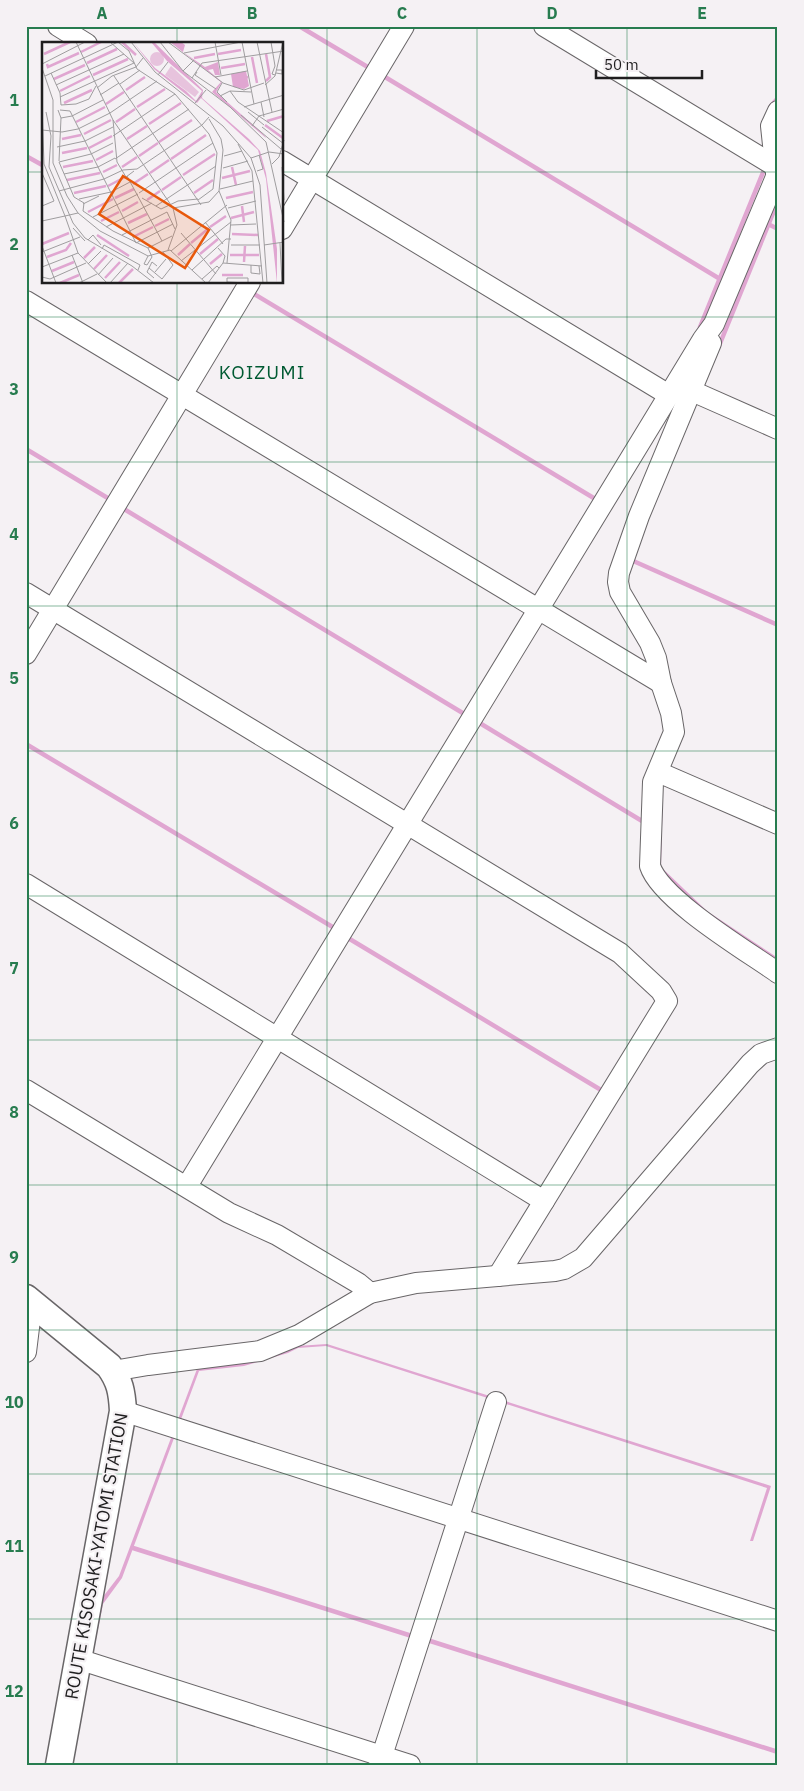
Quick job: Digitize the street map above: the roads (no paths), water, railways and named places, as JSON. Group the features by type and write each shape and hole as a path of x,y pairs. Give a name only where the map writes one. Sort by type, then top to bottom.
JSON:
{"main road":[{"name":"ROUTE KISOSAKI-YATOMI STATION","path":"29,1301 109,1366 118,1379 122,1395 123,1411 85,1662 59,1765"}],"street":[{"path":"58,26 84,42"},
{"path":"284,227 317,182 404,26"},
{"path":"544,26 772,166"},
{"path":"778,112 771,126 772,166 714,324 711,345 639,516 619,573 620,592 650,643 656,658 661,683 671,713 674,732 653,782 650,866 652,872 659,883 690,911 778,973"},
{"path":"284,162 669,395"},
{"path":"26,654 58,611 186,397 249,284"},
{"path":"26,301 661,683"},
{"path":"190,1182 703,339 714,324"},
{"path":"692,392 778,429"},
{"path":"26,592 620,953 661,992 667,1001 540,1198 498,1276"},
{"path":"658,772 778,824"},
{"path":"26,884 540,1198"},
{"path":"113,1371 260,1351 299,1335 370,1293 416,1282 555,1271 564,1268 583,1258 750,1064 761,1054 778,1048"},
{"path":"26,1090 190,1182 228,1213 277,1235 358,1283 370,1293"},
{"path":"26,1352 29,1301"},
{"path":"380,1760 496,1402"},
{"path":"123,1411 778,1620"},
{"path":"85,1662 380,1760 410,1765"}],"waterway":[{"path":"299,26 371,69"},
{"path":"385,77 720,279"},
{"path":"771,106 778,98"},
{"path":"26,156 42,165"},
{"path":"700,327 766,165"},
{"path":"719,346 778,201"},
{"path":"768,224 778,229"},
{"path":"254,294 597,500"},
{"path":"26,449 111,500"},
{"path":"124,509 466,715"},
{"path":"631,560 778,625"},
{"path":"478,722 642,821"},
{"path":"26,744 336,929"},
{"path":"348,938 601,1090"},
{"path":"133,1548 415,1637"},
{"path":"424,1639 778,1752"}],"district":[{"name":"KOIZUMI","path":"262,372"}]}
